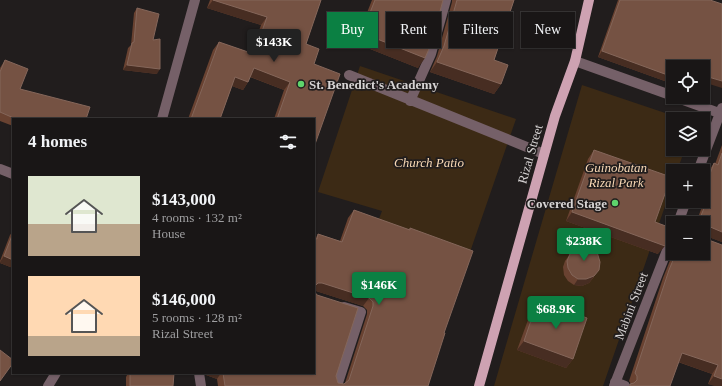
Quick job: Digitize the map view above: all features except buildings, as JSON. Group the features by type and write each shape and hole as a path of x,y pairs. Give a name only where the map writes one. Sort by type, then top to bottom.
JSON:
{"main road":[{"name":"Rizal Street","path":"479,386 555,116 575,61 589,0"}],"street":[{"path":"162,118 195,0"},
{"path":"410,100 431,54 446,0"},
{"path":"575,61 666,94"},
{"path":"349,75 544,154"},
{"path":"698,104 721,111 701,164"},
{"path":"0,169 12,174"},
{"name":"Mabini Street","path":"618,385 666,254"},
{"path":"334,303 361,312 337,386"},
{"path":"48,386 55,374"},
{"path":"199,374 201,386"}],"green space":[{"name":"Church Patio","path":"360,66 516,119 469,255 377,224 382,211 318,192"},
{"name":"Guinobatan Rizal Park","path":"582,85 666,113 666,156 682,156 680,164 666,164 666,203 603,386 494,386"}],"place":[{"name":"St. Benedict's Academy","path":"301,84"},
{"name":"Covered Stage","path":"615,203"}]}
